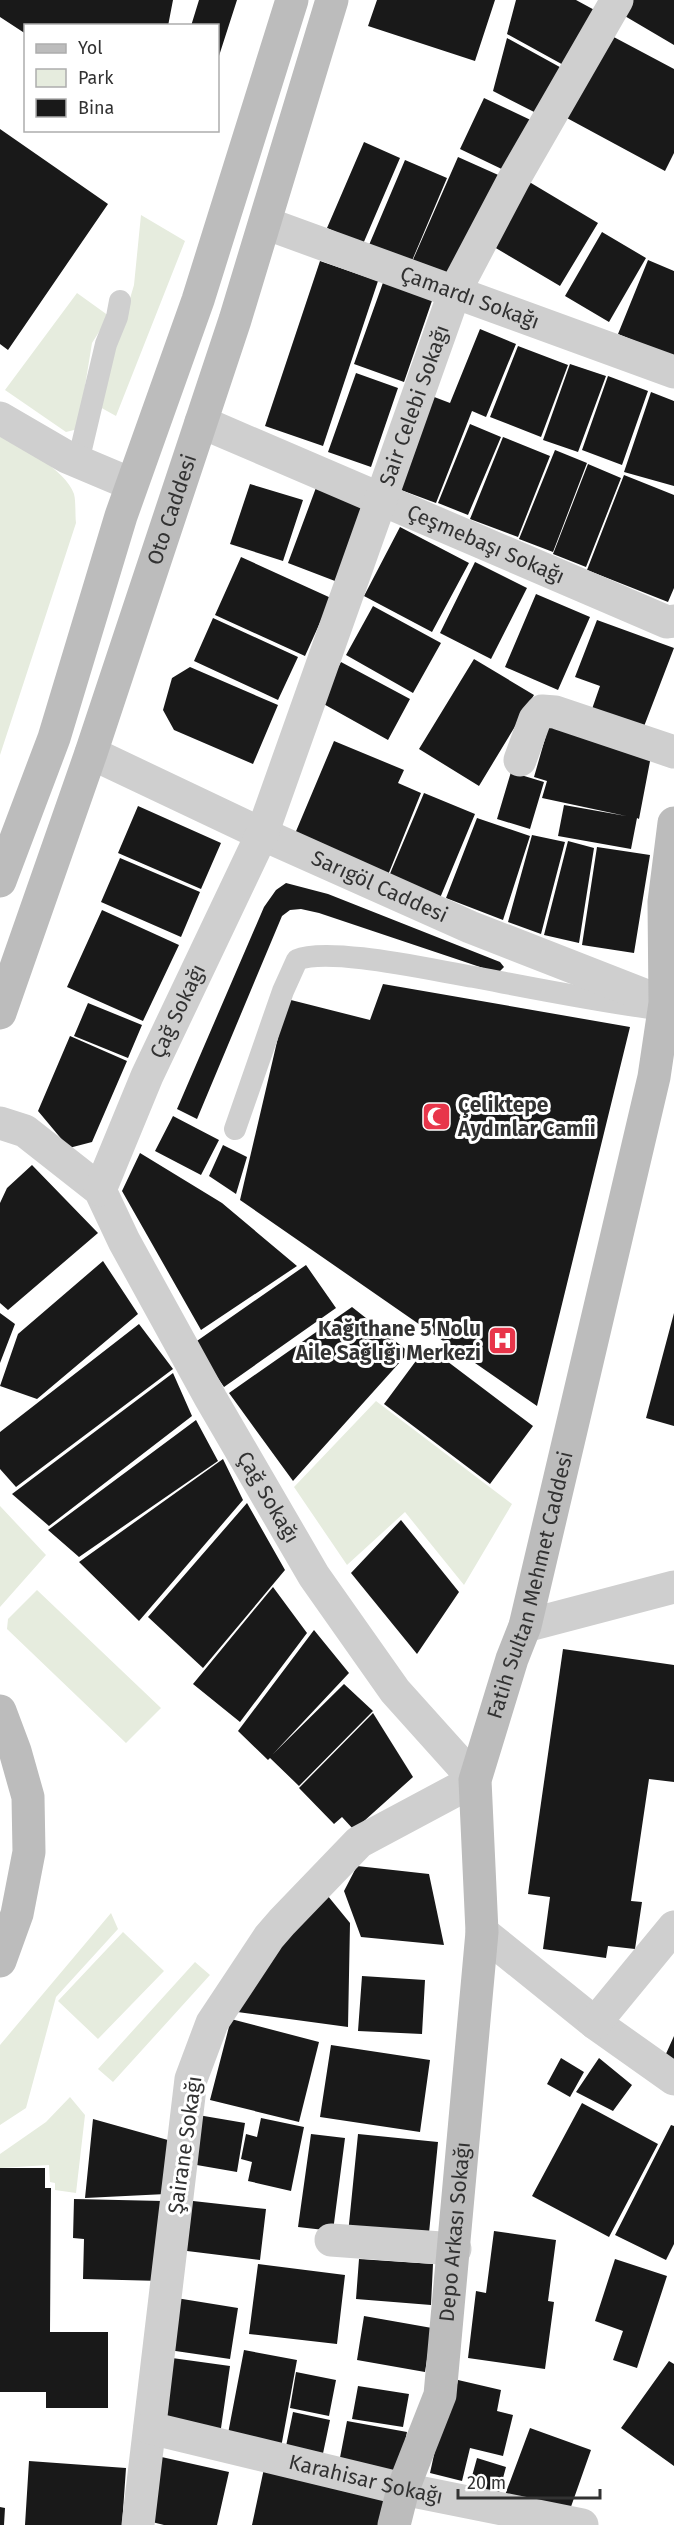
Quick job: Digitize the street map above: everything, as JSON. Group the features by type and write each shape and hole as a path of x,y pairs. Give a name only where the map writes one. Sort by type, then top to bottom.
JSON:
{"street":[{"path":"0,881 54,738 131,484 198,300 292,0"},
{"name":"Oto Caddesi","path":"0,1013 91,753 201,422 265,223 332,0"},
{"name":"Sair Celebi Sokağı","path":"262,834 456,291 514,179 617,0"},
{"name":"Çamardı Sokağı","path":"265,223 674,372"},
{"path":"0,418 78,462 131,484"},
{"name":"Çeşmebaşı Sokağı","path":"201,422 667,622 674,621"},
{"path":"520,760 535,719 542,711 555,712 674,752"},
{"path":"54,738 91,753"},
{"name":"Sarıgöl Caddesi","path":"91,753 262,834 470,927 668,1006"},
{"name":"Fatih Sultan Mehmet Caddesi","path":"482,1932 475,1780 512,1659 525,1626 654,1077 668,1006 664,902 674,823"},
{"name":"Çağ Sokağı","path":"100,1190 147,1076 262,834"},
{"name":"Çağ Sokağı","path":"0,1123 25,1131 100,1190 124,1241 205,1388 314,1576 395,1691 475,1780"},
{"path":"525,1626 674,1587"},
{"path":"0,1711 15,1751 28,1797 29,1852 17,1914 0,1961"},
{"name":"Şairane Sokağı","path":"138,2525 191,2079 212,2023 269,1937 278,1919 303,1893 359,1842 475,1780"},
{"path":"595,2023 674,1927"},
{"path":"482,1932 595,2023 674,2079"},
{"name":"Depo Arkası Sokağı","path":"394,2525 403,2489 440,2395 482,1932"},
{"path":"331,2240 454,2248"},
{"name":"Karahisar Sokağı","path":"150,2428 403,2489 582,2525"}],"lane":[{"path":"78,462 106,344 117,317 120,301"},
{"path":"235,1129 283,991 297,960 308,955 334,955 405,965 611,1002 668,1006"}],"green space":[{"path":"141,215 185,241 116,416 98,406 134,285"},
{"path":"77,293 109,316 92,343 78,429 66,432 5,390"},
{"path":"0,435 42,460 62,476 74,494 76,523 0,755"},
{"path":"376,1401 512,1504 464,1585 405,1512 347,1565 294,1487"},
{"path":"0,1506 46,1555 0,1607"},
{"path":"37,1590 161,1708 126,1743 7,1629 8,1619"},
{"path":"111,1913 118,1929 56,1997 26,2108 0,2125 0,2045"},
{"path":"123,1932 164,1971 98,2039 58,2001"},
{"path":"195,1962 210,1975 113,2082 98,2069"},
{"path":"70,2097 85,2115 76,2193 55,2190 55,2183 50,2182 49,2165 0,2168 0,2154 46,2122"}],"building":[{"path":"0,0 173,0 168,24 24,24 24,33 0,17"},
{"path":"199,0 237,0 219,56 219,24 192,24"},
{"path":"377,0 495,0 475,61 368,26"},
{"path":"516,0 576,0 600,13 567,67 507,34"},
{"path":"625,0 674,0 674,45 618,12"},
{"path":"610,35 674,69 674,153 665,171 565,117"},
{"path":"507,38 567,71 544,117 493,91"},
{"path":"484,98 537,123 512,174 460,149"},
{"path":"0,129 108,204 8,350 0,344"},
{"path":"364,142 400,158 363,244 327,228"},
{"path":"458,157 505,178 459,283 412,262"},
{"path":"405,160 447,178 411,263 369,245"},
{"path":"526,180 598,223 560,286 489,244"},
{"path":"602,232 646,258 609,322 565,296"},
{"path":"648,260 674,271 674,357 618,334"},
{"path":"320,261 378,281 323,446 265,426"},
{"path":"385,277 434,295 404,382 354,364"},
{"path":"480,329 516,344 486,417 472,411 436,503 393,487 429,395 450,403"},
{"path":"518,346 568,365 541,437 490,417"},
{"path":"570,364 606,376 578,452 543,440"},
{"path":"356,373 398,388 371,467 328,452"},
{"path":"608,376 648,391 622,465 582,450"},
{"path":"651,392 674,401 674,486 624,472"},
{"path":"470,424 501,437 468,515 438,503"},
{"path":"503,437 550,456 518,537 470,519"},
{"path":"555,450 587,463 553,552 519,539"},
{"path":"588,464 621,478 586,567 553,554"},
{"path":"624,475 674,495 674,588 668,602 587,570"},
{"path":"250,484 303,500 283,561 230,544"},
{"path":"317,485 365,504 335,581 288,563"},
{"path":"400,527 469,563 432,632 364,596"},
{"path":"241,557 331,598 305,656 215,615"},
{"path":"475,562 527,588 491,659 440,633"},
{"path":"536,594 590,617 558,690 505,667"},
{"path":"373,606 441,643 413,693 346,655"},
{"path":"213,618 298,657 278,700 194,661"},
{"path":"597,620 674,648 643,729 592,709 600,686 575,677"},
{"path":"474,659 534,695 479,786 419,749"},
{"path":"341,662 410,699 388,740 320,702"},
{"path":"190,667 278,705 253,764 174,730 163,710 172,678"},
{"path":"549,725 651,756 631,849 558,836 564,805 626,816 542,798 547,781 534,777"},
{"path":"334,741 404,770 398,783 421,793 388,875 294,836"},
{"path":"511,772 544,782 530,829 497,819"},
{"path":"424,793 475,814 440,898 389,876"},
{"path":"138,806 221,843 201,889 118,853"},
{"path":"477,818 530,836 503,920 446,898"},
{"path":"532,835 565,842 541,934 508,922"},
{"path":"568,841 594,848 579,943 544,935"},
{"path":"597,847 650,855 634,953 582,945"},
{"path":"120,858 200,892 181,937 101,902"},
{"path":"286,883 328,894 500,962 504,967 498,973 319,913 301,909 290,910 282,916 197,1119 177,1109 264,907 276,890"},
{"path":"102,910 179,945 143,1021 67,987"},
{"path":"383,984 630,1027 537,1406 240,1200 287,999 370,1020"},
{"path":"88,1003 142,1025 128,1058 74,1036"},
{"path":"70,1036 127,1061 92,1142 69,1148 38,1111"},
{"path":"173,1116 219,1140 201,1175 155,1151"},
{"path":"223,1145 247,1157 236,1194 209,1176"},
{"path":"140,1153 222,1203 297,1266 201,1330 122,1191"},
{"path":"32,1165 98,1233 8,1310 0,1303 0,1203 7,1188"},
{"path":"103,1261 138,1314 37,1399 0,1386 18,1334"},
{"path":"306,1265 336,1308 224,1387 194,1343"},
{"path":"352,1307 409,1352 293,1481 229,1393"},
{"path":"0,1313 15,1324 0,1363"},
{"path":"674,1313 674,1426 646,1418"},
{"path":"139,1324 173,1369 16,1487 0,1469 0,1432"},
{"path":"427,1346 533,1426 490,1484 384,1404"},
{"path":"173,1373 192,1416 49,1526 12,1494"},
{"path":"196,1420 218,1461 79,1557 48,1530"},
{"path":"223,1459 243,1500 139,1621 79,1562"},
{"path":"247,1503 285,1570 203,1668 148,1617"},
{"path":"401,1520 459,1592 417,1654 351,1573"},
{"path":"273,1587 307,1633 240,1722 193,1684"},
{"path":"314,1630 349,1673 273,1754 344,1684 373,1711 299,1786 238,1731"},
{"path":"563,1649 674,1665 674,1782 649,1779 631,1901 642,1902 635,1949 608,1946 606,1958 543,1949 550,1897 528,1894"},
{"path":"373,1713 413,1777 354,1830 342,1817 334,1824 299,1788"},
{"path":"357,1866 429,1874 444,1945 361,1937 344,1891"},
{"path":"323,1890 350,1923 348,2027 230,2011"},
{"path":"362,1976 425,1980 422,2034 358,2031"},
{"path":"231,2019 319,2042 299,2122 210,2100"},
{"path":"674,2036 674,2061 665,2056"},
{"path":"331,2045 430,2060 420,2132 320,2117"},
{"path":"561,2058 584,2072 570,2097 547,2084"},
{"path":"599,2058 632,2085 613,2111 576,2092"},
{"path":"582,2103 658,2144 609,2237 532,2196"},
{"path":"198,2115 245,2123 237,2172 191,2164"},
{"path":"261,2118 304,2127 291,2191 248,2181 252,2162 241,2159 246,2134 257,2137"},
{"path":"93,2119 175,2142 166,2194 85,2198"},
{"path":"671,2125 674,2126 674,2244 666,2260 615,2235"},
{"path":"311,2134 345,2138 333,2231 298,2227"},
{"path":"358,2134 438,2142 428,2243 348,2234"},
{"path":"0,2168 45,2168 45,2188 51,2188 50,2332 108,2332 108,2408 46,2408 46,2392 0,2392"},
{"path":"74,2199 163,2201 162,2281 83,2279 84,2239 73,2238"},
{"path":"184,2200 266,2209 260,2260 179,2250"},
{"path":"494,2231 556,2240 548,2301 554,2302 545,2369 468,2358 476,2291 486,2293"},
{"path":"359,2259 433,2264 431,2305 356,2299"},
{"path":"615,2259 667,2276 637,2368 613,2360 623,2331 595,2321"},
{"path":"258,2264 345,2275 337,2344 249,2334"},
{"path":"170,2297 238,2308 230,2359 162,2349"},
{"path":"364,2316 432,2328 425,2372 357,2360"},
{"path":"244,2350 297,2360 280,2453 226,2444"},
{"path":"172,2358 230,2366 220,2435 161,2426"},
{"path":"669,2361 674,2364 674,2466 621,2428"},
{"path":"296,2372 336,2380 329,2416 290,2408"},
{"path":"458,2380 501,2390 497,2411 513,2415 503,2456 470,2448 462,2481 430,2473 445,2405 452,2407"},
{"path":"358,2386 409,2394 403,2427 352,2419"},
{"path":"293,2412 330,2420 321,2463 284,2456"},
{"path":"347,2421 407,2432 397,2480 338,2468"},
{"path":"530,2428 591,2450 567,2518 505,2495"},
{"path":"157,2456 229,2472 217,2525 164,2525 144,2520"},
{"path":"477,2458 506,2467 497,2500 468,2491"},
{"path":"266,2459 389,2487 381,2525 252,2525"},
{"path":"29,2461 126,2468 122,2525 25,2525"},
{"path":"0,2507 5,2508 4,2525 0,2525"}],"place":[{"name":"Çeliktepe Aydınlar Camii","path":"437,1117"},
{"name":"Kağıthane 5 Nolu Aile Sağlığı Merkezi","path":"502,1341"}]}
